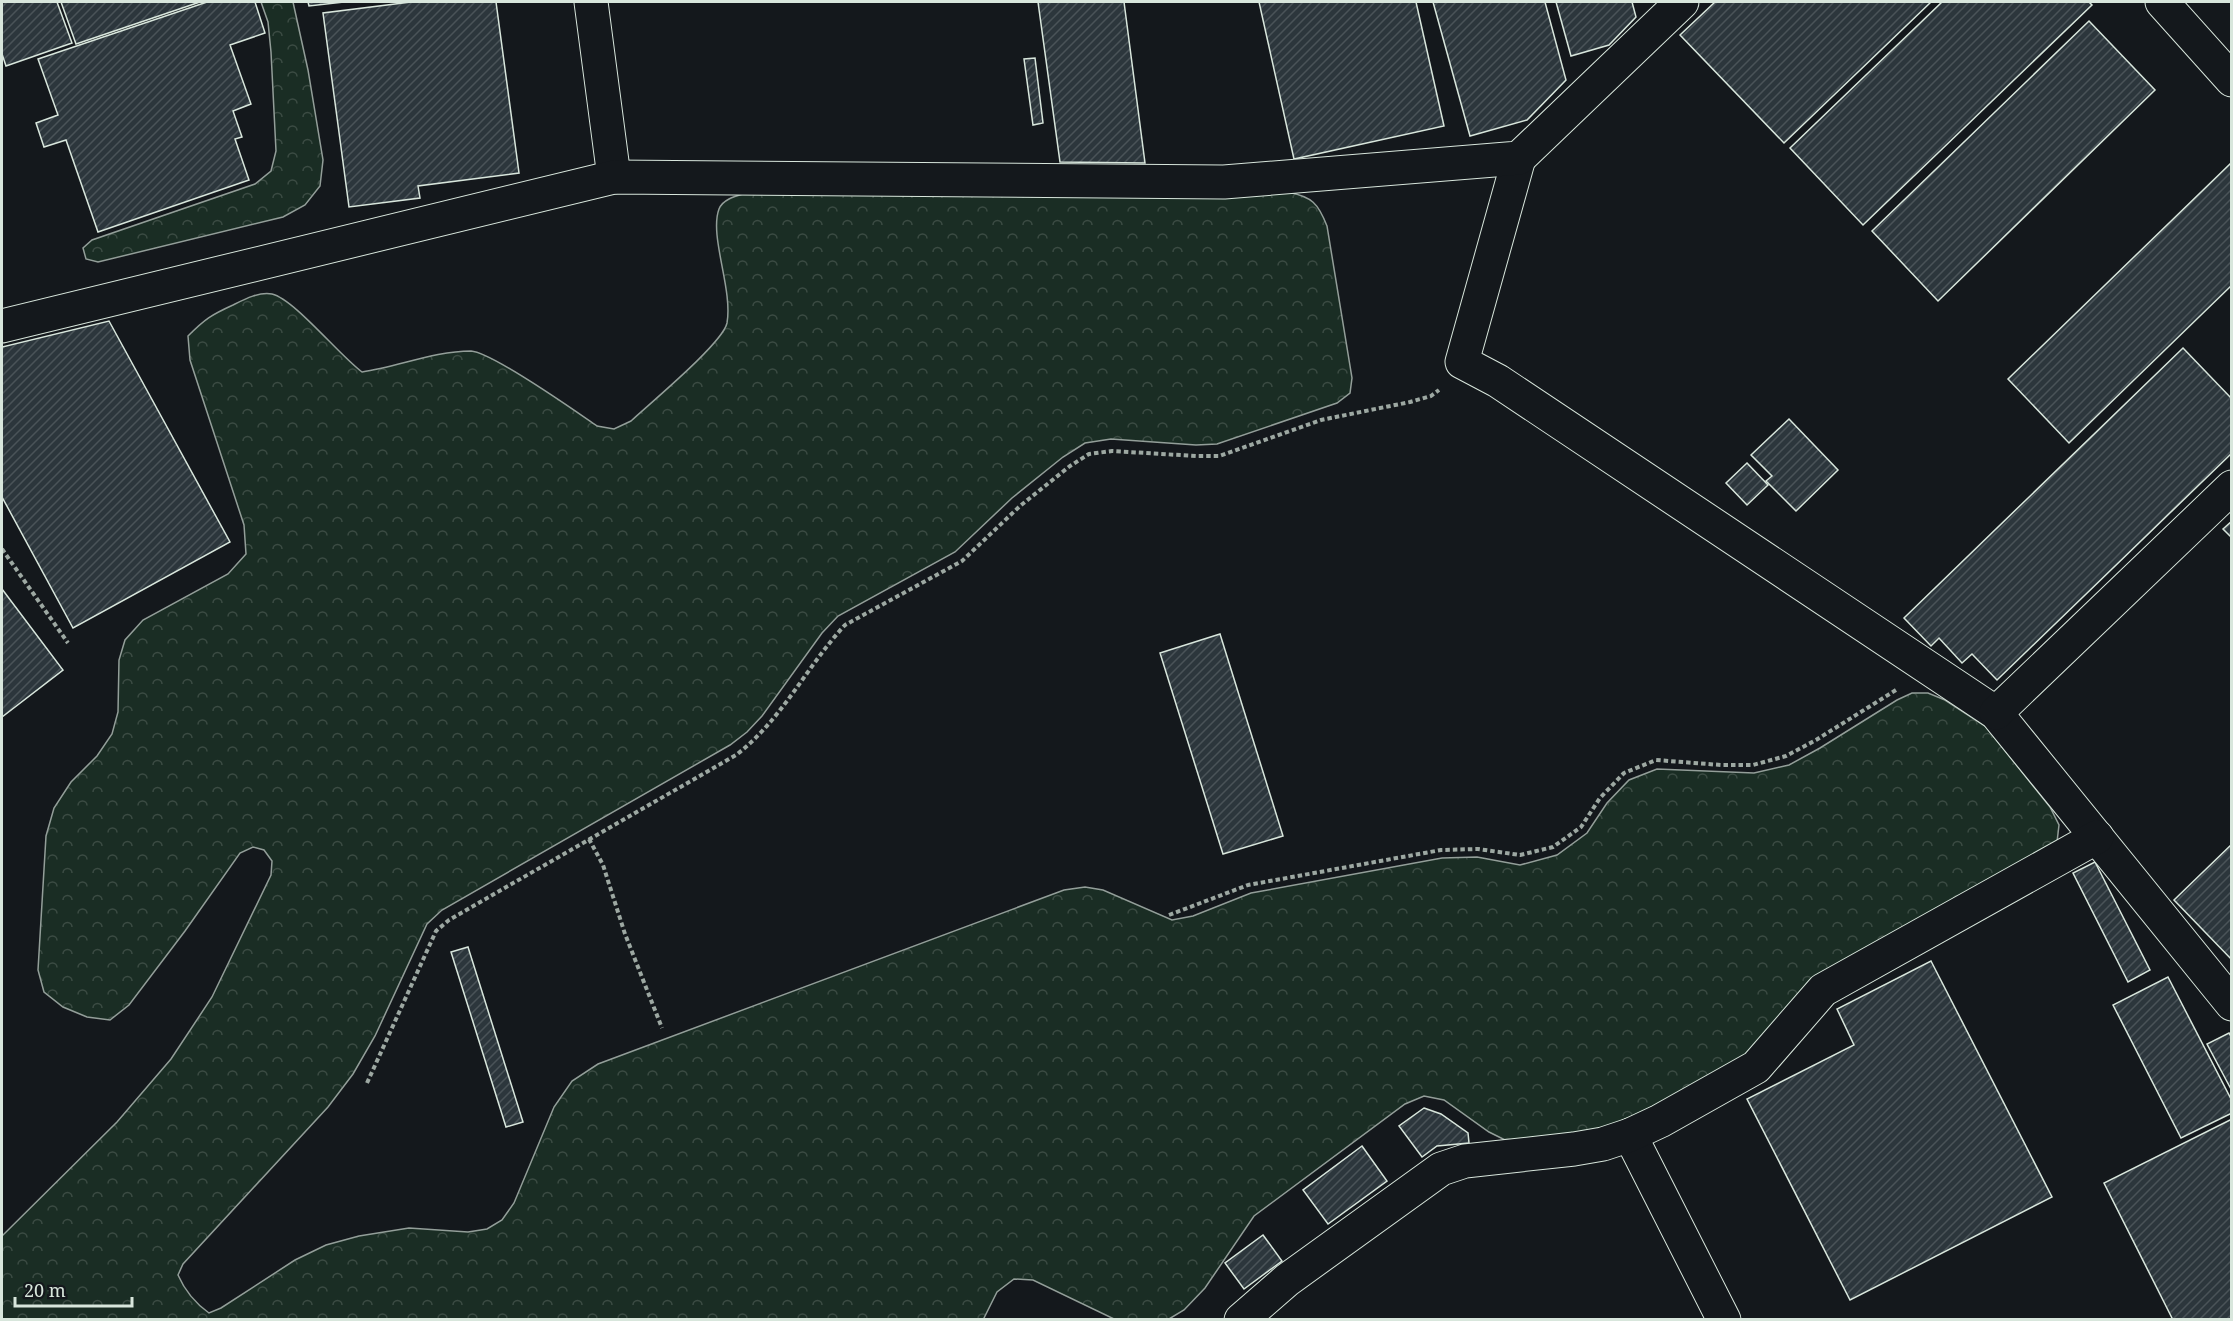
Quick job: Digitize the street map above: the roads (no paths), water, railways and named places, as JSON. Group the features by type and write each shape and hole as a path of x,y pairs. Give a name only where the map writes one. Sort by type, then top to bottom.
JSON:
{"street":[{"path":"591,2 614,177"},
{"path":"1682,2 1519,158 1462,362 1498,381 1996,713 2232,1004"},
{"path":"2162,2 2232,80"},
{"path":"2,326 614,177 1224,182 1519,158"},
{"path":"1996,713 2232,488"},
{"path":"1241,1320 1287,1280 1441,1169 1465,1161 1603,1144 1660,1121 1756,1067 1823,990 2097,837"},
{"path":"1630,1135 1724,1320"}]}
